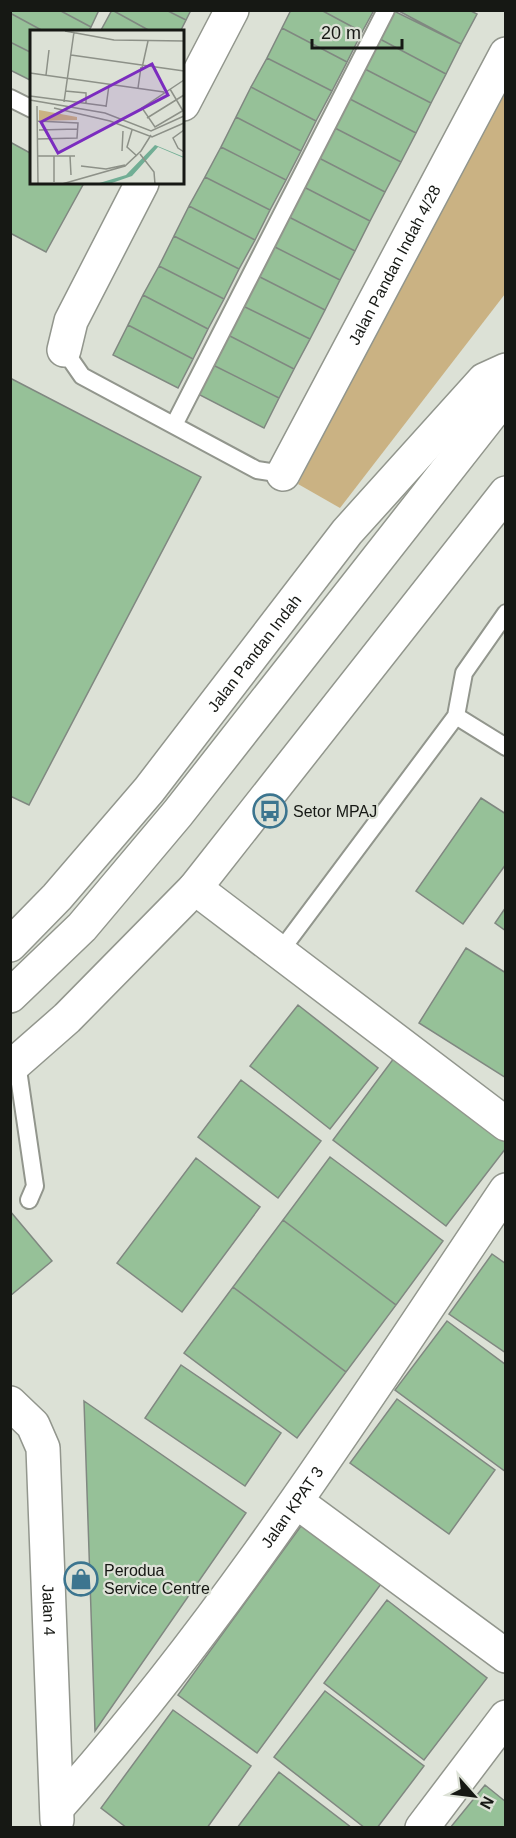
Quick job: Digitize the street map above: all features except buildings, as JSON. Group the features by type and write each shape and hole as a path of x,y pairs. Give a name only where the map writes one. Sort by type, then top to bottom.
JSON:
{"street":[{"path":"184,102 232,10"},
{"name":"Jalan Pandan Indah 4/28","path":"283,474 506,54"},
{"path":"64,350 70,321 141,184"},
{"name":"Jalan Pandan Indah","path":"10,945 57,897 149,790 347,531 484,380 506,370"},
{"path":"10,996 82,927 171,822 506,395"},
{"path":"14,1066 67,1018 195,888 506,493"},
{"path":"195,888 506,1124"},
{"name":"Jalan KPAT 3","path":"57,1818 297,1502 506,1190"},
{"name":"Jalan 4","path":"10,1403 33,1425 43,1448 57,1818"},
{"path":"297,1502 506,1656"},
{"path":"422,1827 506,1717"}],"lane":[{"path":"174,425 386,10"},
{"path":"10,98 30,108"},
{"path":"64,350 82,376 257,470 283,474"},
{"path":"279,953 456,716 464,673 506,613"},
{"path":"456,716 506,747"},
{"path":"14,1066 35,1186 29,1200"}],"shaded area":[{"path":"505,77 505,294 340,508 298,484"}],"place":[{"name":"Setor MPAJ","path":"270,811"},
{"name":"Perodua Service Centre","path":"81,1579"}]}
